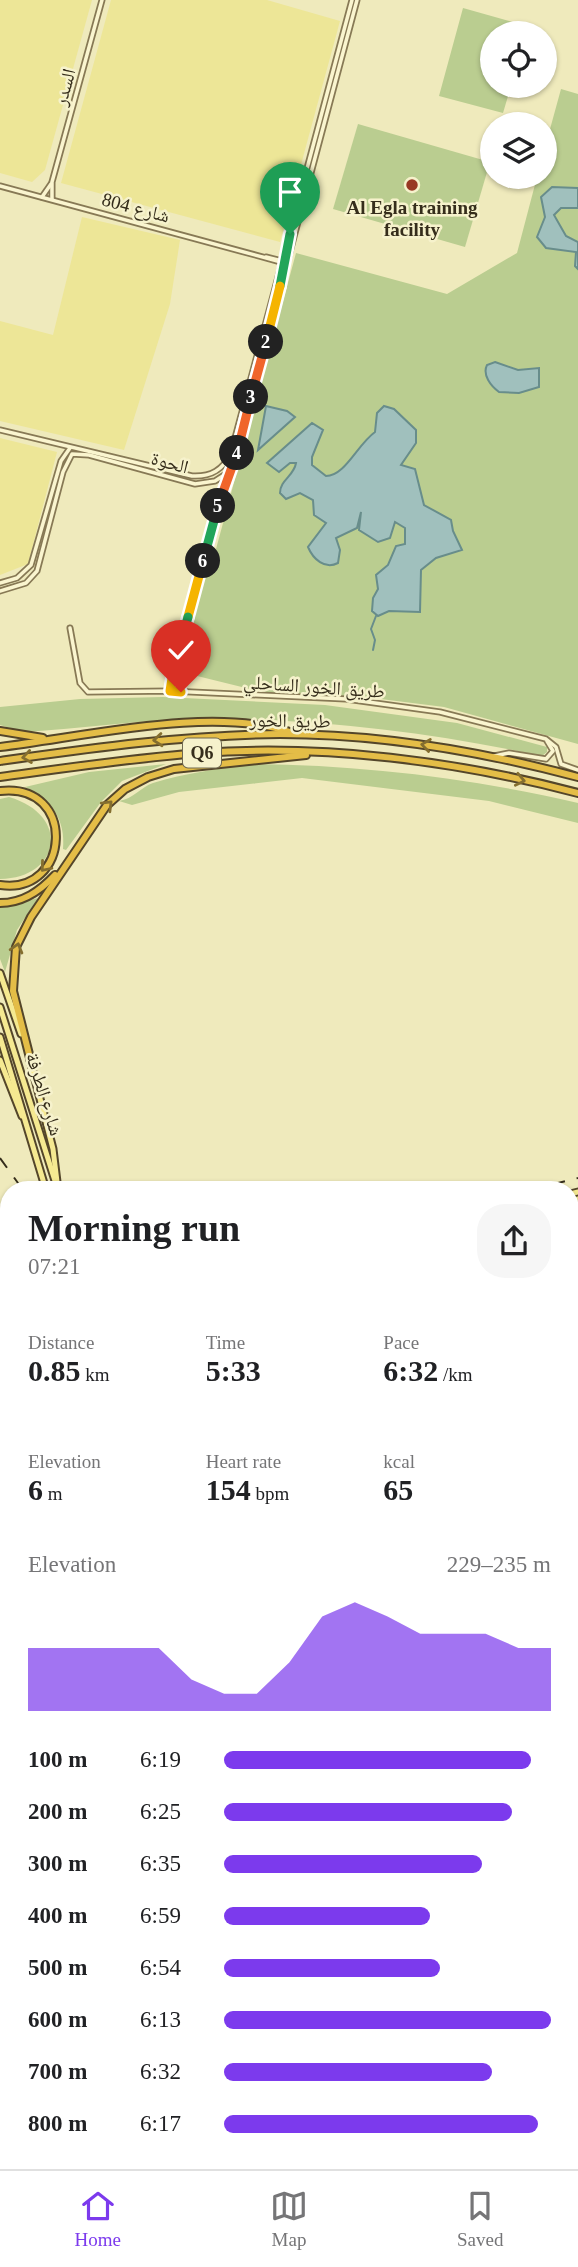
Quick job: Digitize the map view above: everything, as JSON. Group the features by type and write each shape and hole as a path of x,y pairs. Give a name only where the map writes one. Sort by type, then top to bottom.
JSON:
{"highway":[{"path":"0,747 139,726 188,724 277,727 299,735"},
{"path":"0,731 52,739"},
{"name":"طريق الخور","path":"0,761 138,742 299,735 407,743 493,756 578,777"},
{"name":"طريق الخور","path":"0,777 201,753 311,753 429,762 578,793"},
{"path":"31,1062 13,991 14,959 24,927 107,805 125,789 148,777 196,765 300,757 311,753"},
{"path":"0,791 16,790 39,800 54,820 57,832 54,855 40,874 19,885 0,885"},
{"path":"0,903 12,903 36,892 68,860"}],"main road":[{"path":"0,973 31,1062 53,1149 57,1181"},
{"name":"شارع الطرفة","path":"0,1007 55,1181"},
{"name":"شارع الطرفة","path":"0,1037 43,1181"},
{"path":"0,1060 29,1137"}],"street":[{"name":"السدر","path":"52,182 102,0"},
{"name":"الحوة","path":"0,430 192,477 211,474 222,468 232,453 355,0"},
{"path":"42,197 52,182"},
{"path":"52,182 52,200"},
{"name":"شارع 804","path":"0,186 284,262"},
{"name":"الحوة","path":"76,453 195,484 219,480 228,475 233,466 284,262"},
{"path":"0,583 17,578 32,565 61,461 65,452 72,447 76,453 66,465 37,571 26,583 0,591"},
{"path":"170,691 228,475"},
{"path":"219,480 221,494"},
{"name":"طريق الخور الساحلي","path":"70,628 80,683 85,690 93,693 170,691 346,699 462,717 546,739"},
{"path":"493,756 509,753 546,759 553,751 546,739"},
{"path":"546,739 556,747 561,764 578,770"}],"green space":[{"path":"463,8 509,21 480,21 480,98 507,98 503,112 439,96"},
{"path":"561,89 578,94 578,744 444,707 365,697 262,692 189,674 180,683 177,669 208,549 216,549 296,253 447,294 517,253 534,189 557,189 557,112 555,112"},
{"name":"Al Egla training facility","path":"358,124 480,159 482,189 465,247 333,209"},
{"path":"163,697 325,705 457,723 547,747 547,752 542,756 413,733 280,721 172,720 24,732 0,725 0,707 80,699"},
{"path":"166,764 122,781 101,802 66,850 63,849 62,829 55,812 42,798 25,787 89,772"},
{"path":"251,764 375,770 497,786 578,803 578,823 489,801 302,778 179,792 132,805 119,801 165,780"},
{"path":"9,797 29,806 42,817 49,831 51,844 46,857 36,868 20,876 0,879 0,799"},
{"path":"38,898 17,930 5,972 0,959 0,907"}],"sand":[{"path":"0,0 92,0 45,170 32,182 0,173"},
{"path":"111,0 267,0 340,21 280,242 61,183"},
{"path":"82,217 180,240 170,304 124,450 0,421 0,321 53,335"},
{"path":"0,438 57,452 28,564 0,575"}],"water":[{"path":"557,187 578,188 578,208 561,208 554,215 566,236 578,242 578,269 575,266 576,252 546,248 537,237 545,217 541,197 550,189"},
{"path":"495,362 518,370 539,368 539,387 519,393 499,392 486,376 487,365"},
{"path":"266,406 287,411 295,417 258,450"},
{"path":"384,406 394,409 416,430 416,443 401,465 415,469 424,505 451,520 462,550 436,558 421,570 420,612 389,611 378,616 372,611 373,598 378,589 376,575 388,565 396,546 405,544 405,528 395,522 390,538 378,542 359,530 361,512 357,528 336,538 340,550 338,563 324,564 313,556 308,547 326,523 314,515 313,500 300,493 286,499 280,493 296,463 290,463 279,472 267,463 312,423 323,430 312,457 312,465 326,476 333,475 345,466 375,432 377,413"}],"waterway":[{"path":"373,650 375,640 371,629 376,616"}],"railway":[{"path":"0,1158 17,1181"},
{"path":"566,1181 578,1178"}],"place":[{"name":"Al Egla training facility","path":"412,185"}],"route":[{"path":"181,692 170,691 172,677 221,494 232,470 286,263 282,262 290,234"}]}
